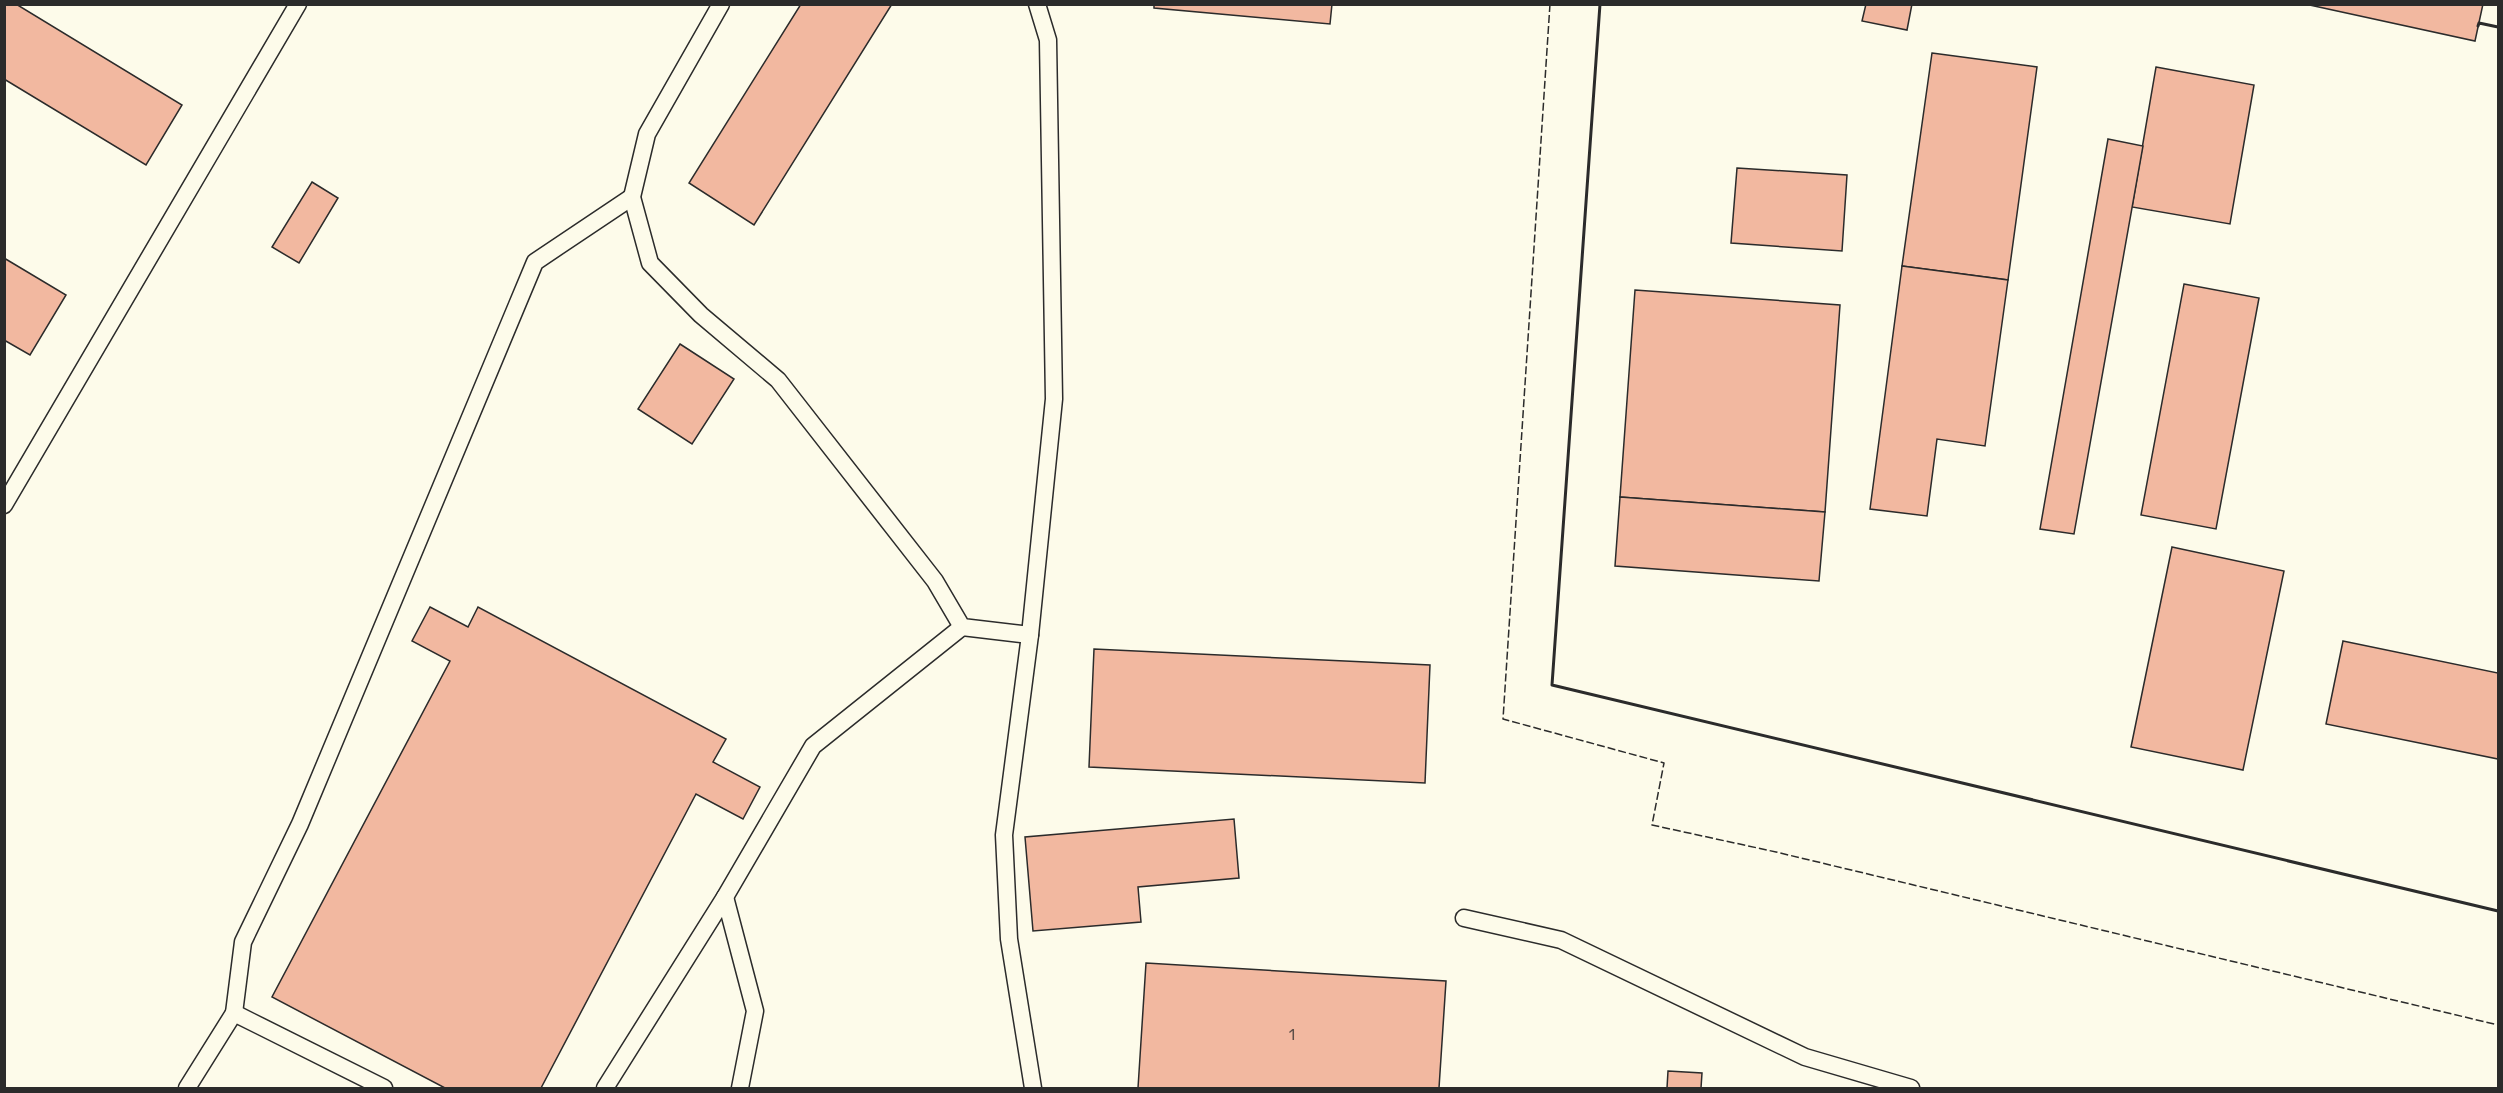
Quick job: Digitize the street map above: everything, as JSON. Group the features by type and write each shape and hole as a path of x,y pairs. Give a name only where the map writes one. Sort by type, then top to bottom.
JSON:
{"lane":[{"path":"4,505 298,4"},
{"path":"721,4 647,134 632,197 650,263 701,315 778,380 935,581 962,627"},
{"path":"1037,4 1048,40"},
{"path":"1033,1089 1009,939 1004,835 1030,635 1054,399 1048,40 1052,4"},
{"path":"187,1089 234,1013 243,942 300,824 535,262 632,197"},
{"path":"605,1089 725,897 813,746 962,627 1030,635"},
{"path":"725,897 755,1011 740,1089"},
{"path":"1464,918 1561,940 1805,1057 1911,1089"},
{"path":"234,1013 384,1089"}],"building":[{"path":"4,4 16,4 182,105 146,165 4,79"},
{"path":"801,4 892,4 754,225 689,183"},
{"path":"1154,4 1332,4 1330,24 1154,8"},
{"path":"1866,4 1912,4 1907,30 1862,21"},
{"path":"2305,4 2483,4 2475,41"},
{"path":"1932,53 2037,67 2008,280 1902,266"},
{"path":"2156,67 2254,85 2230,224 2132,207"},
{"path":"2108,139 2143,146 2074,534 2040,529"},
{"path":"1737,168 1847,175 1842,251 1731,243"},
{"path":"312,182 338,198 299,263 272,247"},
{"path":"4,258 66,295 30,355 4,340"},
{"path":"1902,266 2008,280 1985,446 1937,439 1927,516 1870,509"},
{"path":"2184,284 2259,298 2216,529 2141,515"},
{"path":"1635,290 1840,305 1825,512 1620,497"},
{"path":"680,344 734,379 692,444 638,409"},
{"path":"1620,497 1825,512 1819,581 1615,566"},
{"path":"2172,547 2284,571 2243,770 2131,747"},
{"path":"430,607 468,627 478,607 726,739 713,762 760,787 743,819 696,794 541,1088 445,1088 272,997 450,661 412,641"},
{"path":"2343,641 2498,673 2498,759 2326,724"},
{"path":"1094,649 1430,665 1425,783 1089,767"},
{"path":"1234,819 1239,878 1138,887 1141,922 1033,931 1025,837"},
{"path":"1146,963 1446,981 1439,1088 1138,1088"},
{"path":"1668,1071 1702,1073 1701,1088 1667,1088"}],"fence":[{"path":"1550,4 1503,719 1664,763 1652,825 1776,852 2498,1025"}],"wall":[{"path":"1600,4 1552,685 2498,911"},
{"path":"2478,26 2479,23 2498,27"}]}
